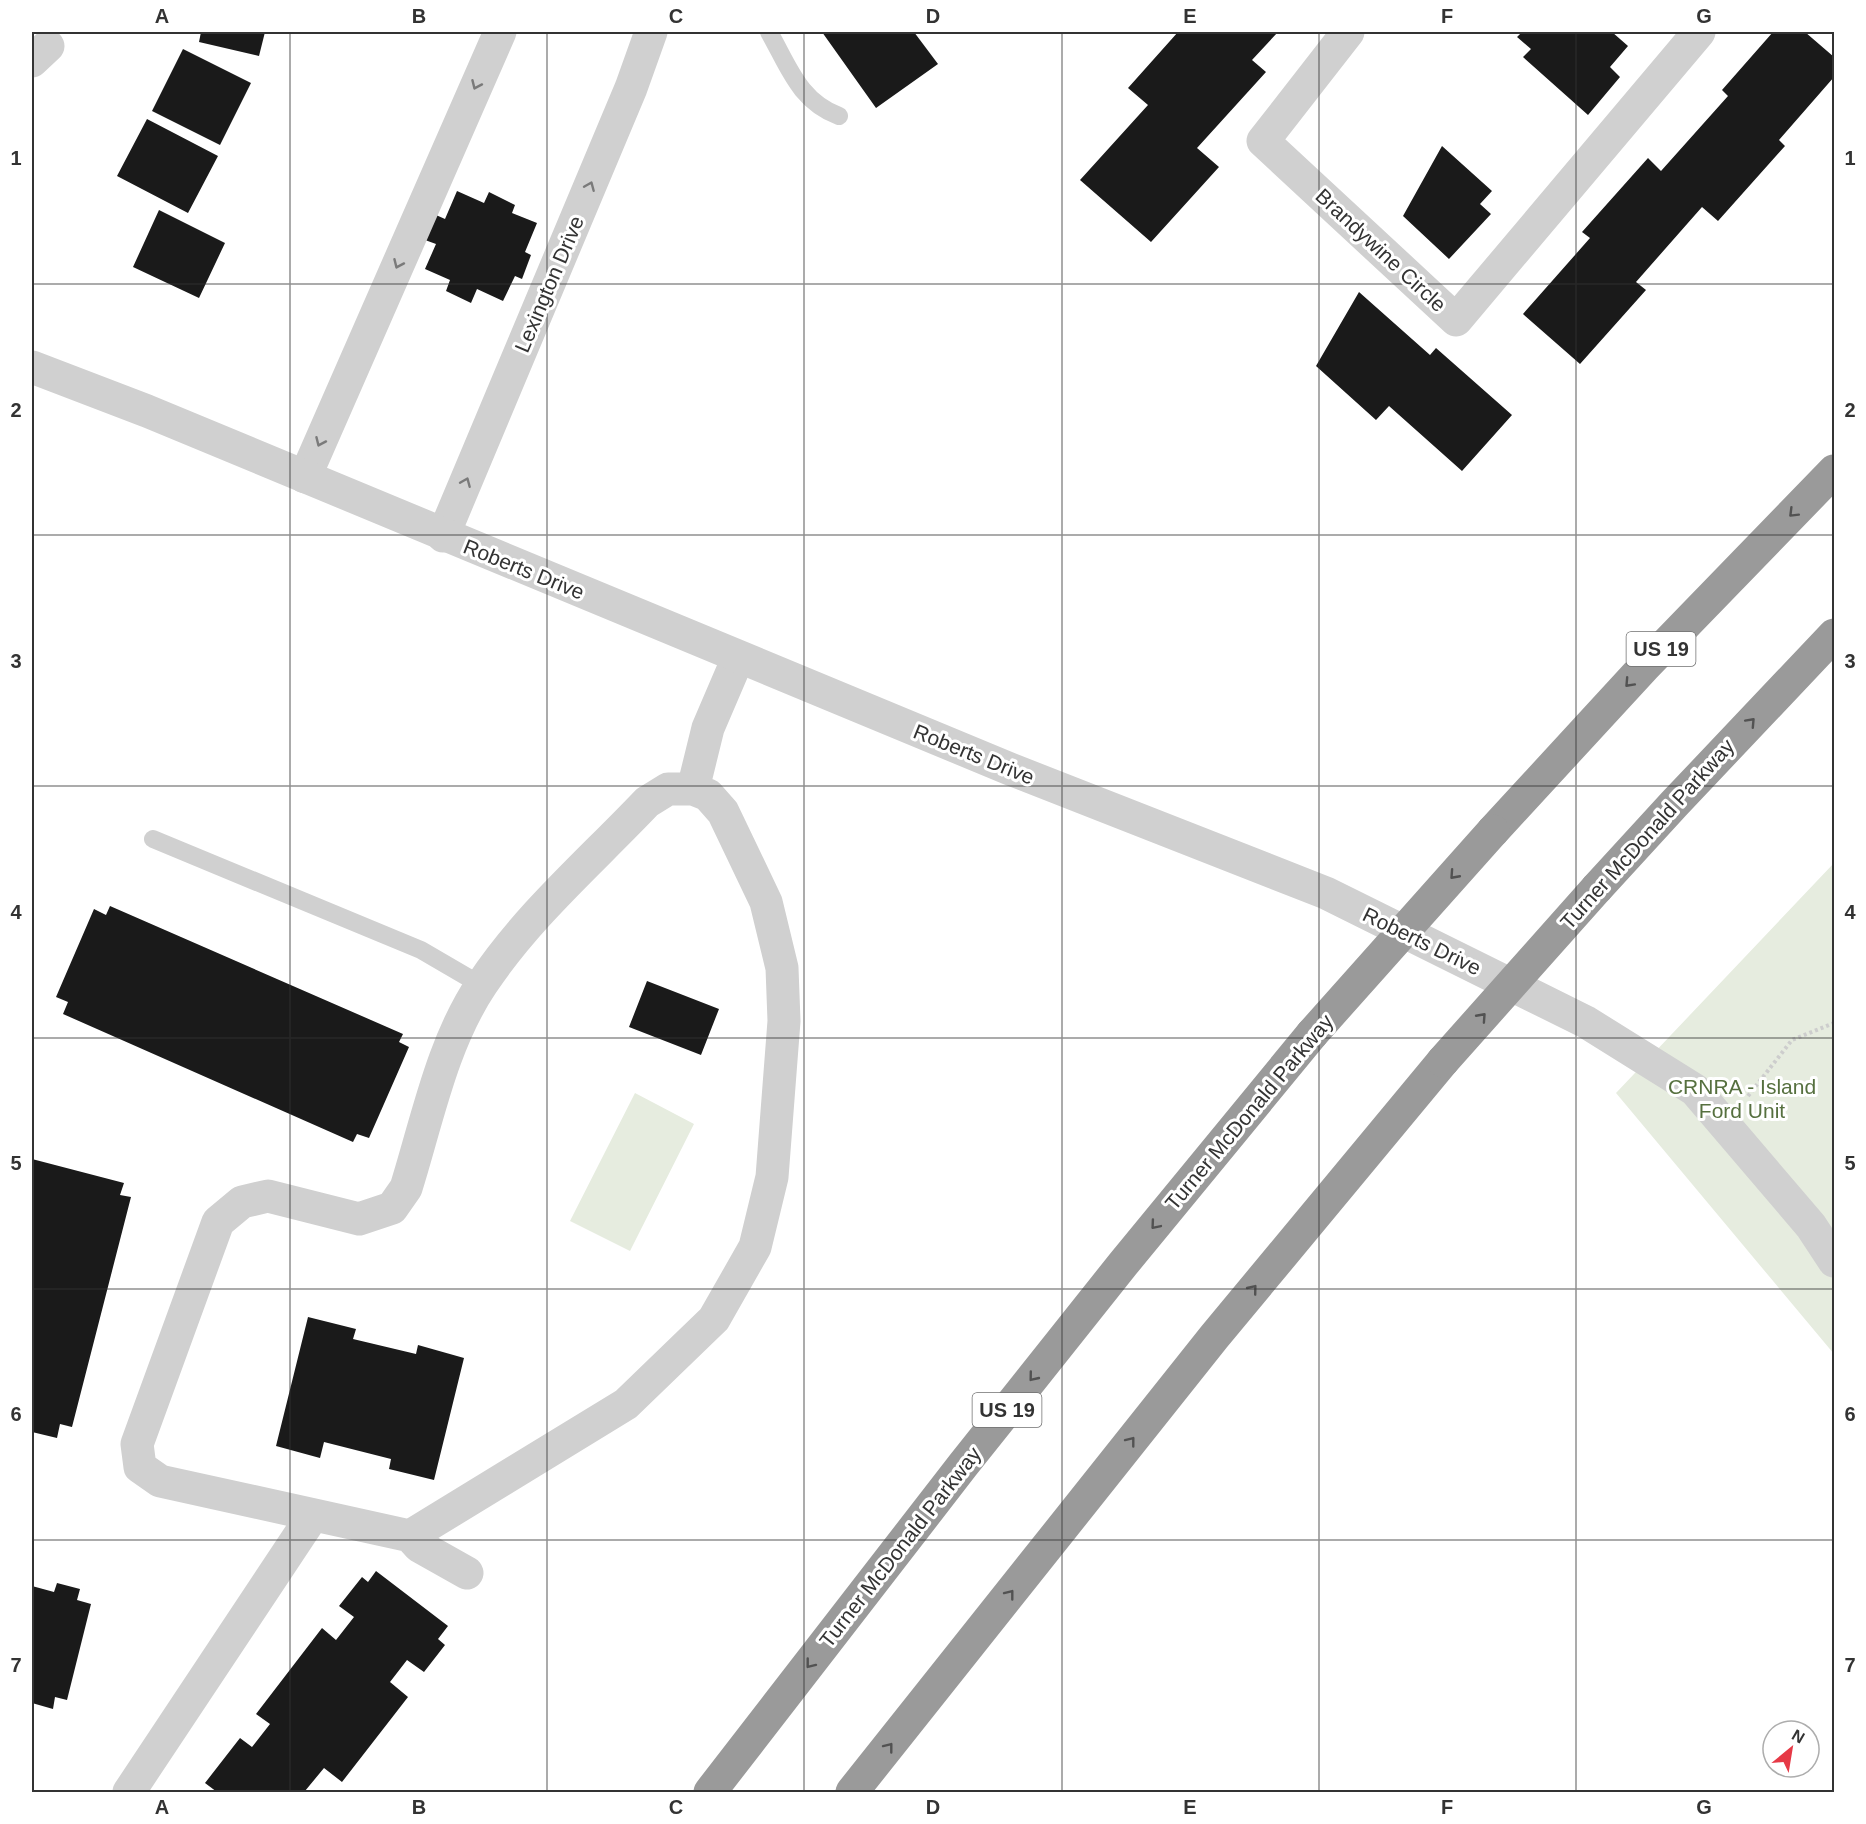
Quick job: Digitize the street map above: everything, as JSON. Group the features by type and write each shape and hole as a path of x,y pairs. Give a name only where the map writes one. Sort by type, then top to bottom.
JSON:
{"highway":[{"name":"Turner McDonald Parkway","path":"710,1792 963,1465 1123,1264 1312,1034 1493,831 1652,658 1834,471"},
{"name":"Turner McDonald Parkway","path":"852,1792 1214,1337 1443,1061 1674,804 1834,635"}],"street":[{"path":"305,477 500,32"},
{"name":"Lexington Drive","path":"443,536 631,88 651,32"},
{"name":"Brandywine Circle","path":"1348,32 1263,141 1456,320 1699,32"},
{"name":"Roberts Drive","path":"32,368 147,411 443,536 1010,769 1326,893 1586,1022 1695,1090 1811,1226 1834,1261"},
{"path":"693,789 708,728 738,658"},
{"path":"410,1536 626,1404 714,1318 755,1247 772,1177 784,1021 782,968 766,903 723,812 708,795 693,789 668,789 647,802 519,935 481,985 451,1045 406,1188 392,1208 359,1219 268,1196 242,1202 218,1222 137,1444 140,1467 159,1481 410,1536 419,1546 467,1573"},
{"path":"129,1792 313,1515"}],"lane":[{"path":"769,32 802,91 820,109 839,116"},
{"path":"153,839 422,950 481,985"}],"path":[{"path":"1725,1126 1791,1040 1834,1023"}],"green space":[{"name":"CRNRA - Island Ford Unit","path":"1834,863 1834,1354 1616,1093"},
{"path":"635,1093 694,1124 630,1251 570,1221"}],"building":[{"path":"201,32 265,32 259,56 199,42"},
{"path":"822,32 914,32 938,64 876,108"},
{"path":"1178,32 1278,32 1252,60 1266,72 1197,148 1219,167 1151,242 1080,180 1148,105 1128,88"},
{"path":"1522,32 1612,32 1628,46 1610,67 1620,77 1588,115 1523,57 1531,49 1517,37"},
{"path":"1773,32 1805,32 1834,57 1834,77 1779,140 1785,146 1718,221 1702,207 1636,282 1646,290 1580,364 1523,314 1590,238 1582,232 1648,158 1661,171 1728,96 1722,90"},
{"path":"183,49 251,83 220,145 152,111"},
{"path":"147,119 218,156 188,213 117,176"},
{"path":"1442,146 1492,191 1480,204 1491,214 1449,259 1403,216"},
{"path":"457,191 484,203 489,192 515,205 512,213 537,223 525,252 531,255 522,279 515,276 503,301 477,289 471,303 446,291 450,280 425,269 436,244 425,240 436,215 445,219"},
{"path":"159,210 225,243 199,298 133,267"},
{"path":"1359,292 1430,355 1436,348 1512,415 1462,471 1389,406 1376,420 1316,366"},
{"path":"110,906 403,1034 399,1042 409,1047 369,1138 357,1134 353,1142 63,1014 68,1002 56,997 94,909 106,915"},
{"path":"647,981 719,1009 701,1055 629,1027"},
{"path":"32,1159 124,1183 120,1195 131,1197 72,1427 60,1424 57,1438 32,1432"},
{"path":"308,1317 356,1329 353,1339 416,1354 418,1345 464,1358 434,1480 389,1469 391,1459 324,1442 320,1458 276,1446"},
{"path":"376,1571 448,1626 438,1639 445,1645 424,1672 407,1660 390,1682 408,1697 342,1782 324,1768 305,1791 307,1792 217,1792 205,1783 240,1738 252,1747 270,1724 256,1714 322,1628 336,1640 354,1617 339,1606 362,1577 368,1582"},
{"path":"57,1583 80,1589 77,1600 91,1604 67,1700 55,1697 53,1709 32,1703 32,1586 54,1592"}]}
